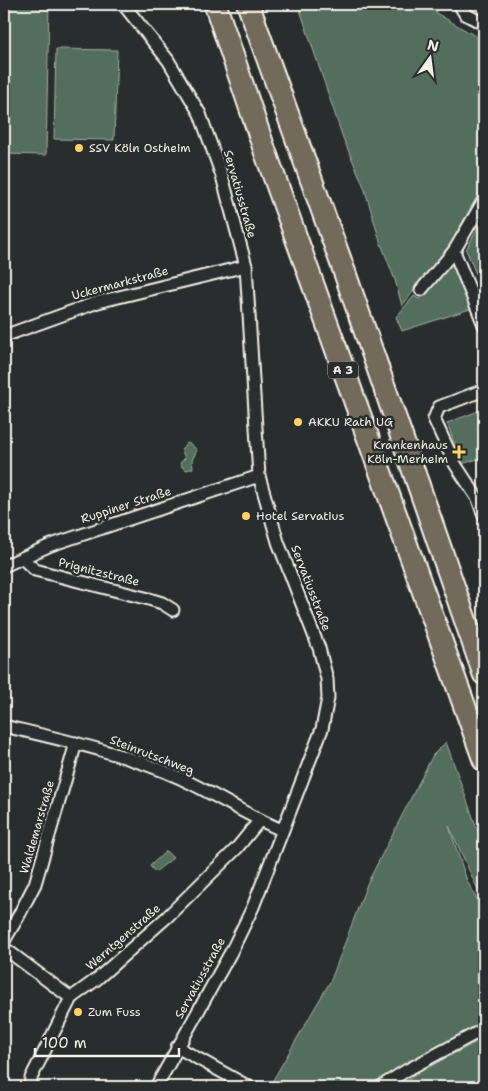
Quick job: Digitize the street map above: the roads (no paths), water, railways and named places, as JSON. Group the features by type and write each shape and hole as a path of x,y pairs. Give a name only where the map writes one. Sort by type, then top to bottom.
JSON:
{"highway":[{"name":"A 3","path":"215,4 266,154 484,760"},
{"name":"A 3","path":"248,4 342,262 484,674"}],"street":[{"name":"Servatiusstraße","path":"123,4 168,60 200,114 222,176 246,266 259,476 278,542 319,648 327,679 328,698 322,729 253,907 231,952 156,1087"},
{"path":"459,4 465,14 484,24"},
{"path":"421,290 454,252 484,200"},
{"path":"454,252 484,325"},
{"name":"Uckermarkstraße","path":"4,336 98,302 246,266"},
{"path":"484,390 439,407 434,419 455,464 478,499 484,516"},
{"name":"Ruppiner Straße","path":"4,566 60,542 259,476"},
{"name":"Prignitzstraße","path":"22,558 35,570 149,599 162,603 173,610"},
{"name":"Steinrutschweg","path":"4,726 128,759 180,778 259,821 282,830"},
{"name":"Waldemarstraße","path":"4,941 35,884 76,744"},
{"name":"Werntgenstraße","path":"30,1087 31,1078 71,998 97,979 167,917 238,848 259,821"},
{"path":"4,948 71,998"},
{"path":"380,1087 407,1070 484,1029"},
{"path":"177,1047 249,1087"}],"place":[{"name":"SSV Köln Ostheim","path":"79,148"},
{"name":"AKKU Rath UG","path":"298,422"},
{"name":"Krankenhaus Köln-Merheim","path":"459,452"},
{"name":"Hotel Servatius","path":"246,516"},
{"name":"Zum Fuss","path":"78,1012"}]}
